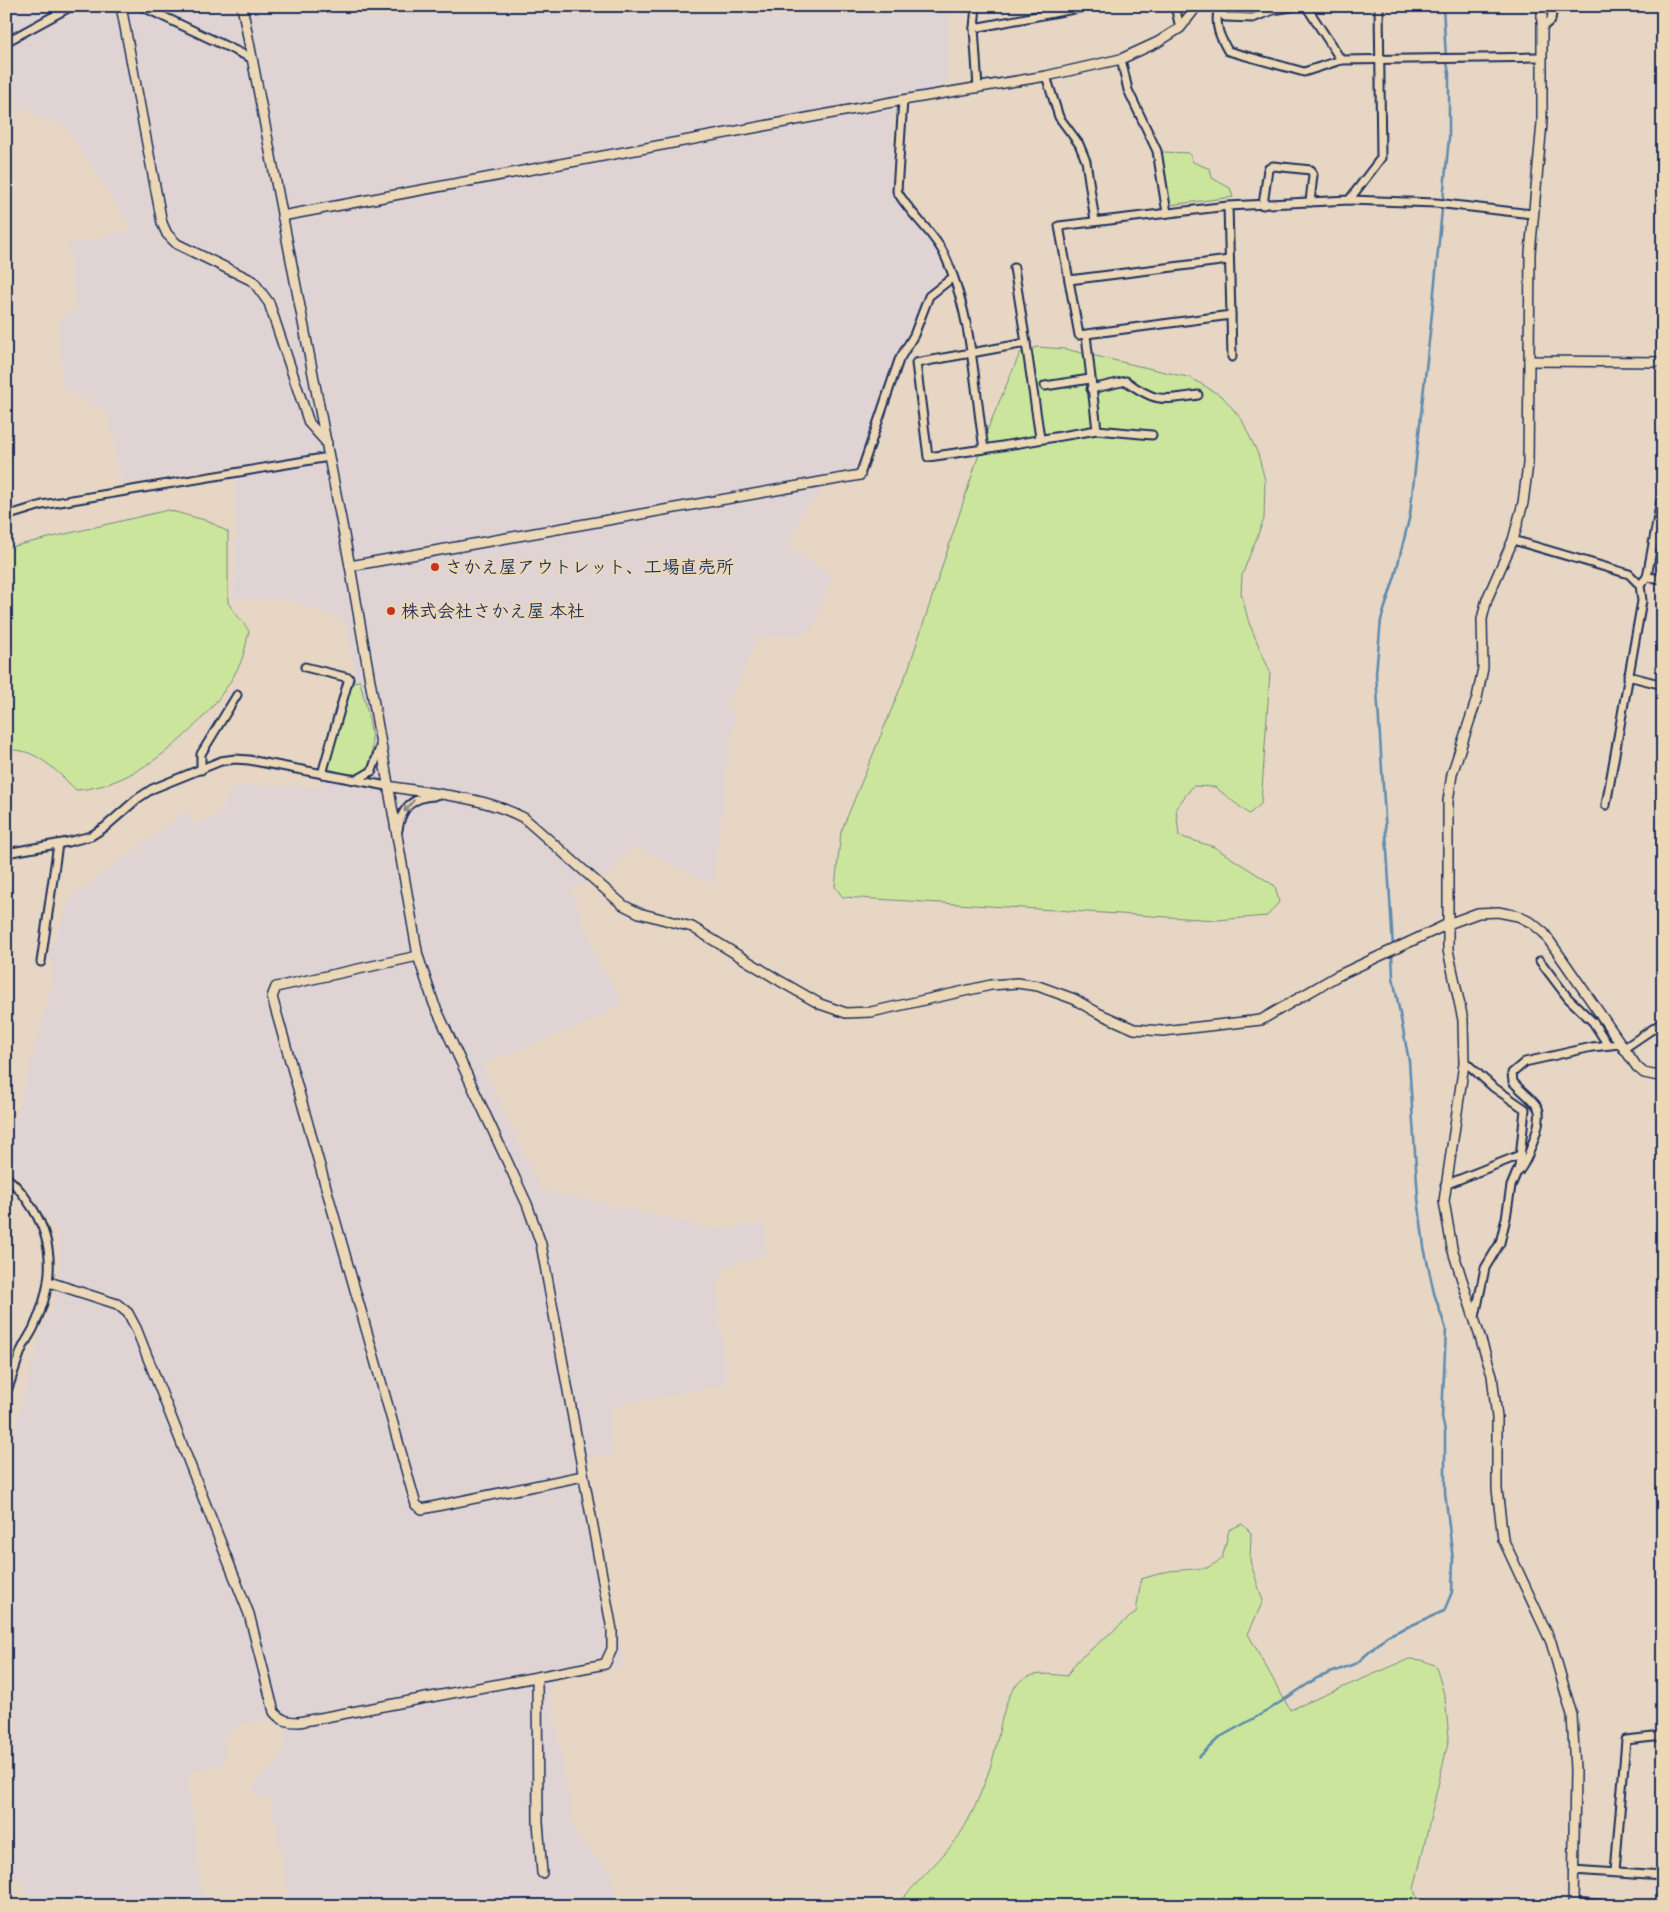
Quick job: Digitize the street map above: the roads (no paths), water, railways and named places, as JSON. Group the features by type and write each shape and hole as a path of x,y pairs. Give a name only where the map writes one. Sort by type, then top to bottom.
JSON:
{"street":[{"path":"6,42 72,6"},
{"path":"122,6 164,228 177,244 253,281 268,303 309,423 327,444"},
{"path":"141,6 252,58"},
{"path":"49,1282 117,1304 128,1313 227,1556 248,1614 274,1712 279,1717 287,1722 299,1722 605,1664 612,1649 612,1630 541,1244 527,1204 434,1004 418,956 396,840 330,457 242,6"},
{"path":"976,6 974,28 978,88"},
{"path":"974,28 1090,6"},
{"path":"1175,6 1180,28"},
{"path":"282,216 904,100 1046,76 1121,59 1158,42 1180,28 1197,6"},
{"path":"1218,9 1225,17 1253,18 1273,10 1297,6"},
{"path":"1306,6 1341,60"},
{"path":"1349,200 1381,158 1379,6"},
{"path":"1542,6 1542,123 1532,214 1528,464 1523,503 1513,540 1487,599 1482,619 1482,668 1477,698 1452,774 1448,801 1448,950 1462,1020 1464,1061 1445,1185 1447,1227 1488,1357 1494,1390 1497,1418 1497,1489 1503,1538 1551,1642 1572,1715 1575,1754 1573,1904 1622,1906"},
{"path":"1542,28 1552,20 1554,6"},
{"path":"1218,9 1216,22 1219,36 1228,52 1304,72 1341,60 1541,57"},
{"path":"1121,59 1128,90 1157,150 1167,213"},
{"path":"1046,76 1059,117 1079,144 1086,161 1095,221"},
{"path":"904,100 897,191 904,204 942,251 960,294 984,449"},
{"path":"1263,204 1268,169 1273,166 1311,170 1313,175 1310,202"},
{"path":"1231,315 1079,335 1059,226 1228,206 1349,200 1436,203 1532,214"},
{"path":"1228,206 1232,357"},
{"path":"1069,280 1229,260"},
{"path":"1014,268 1040,438"},
{"path":"350,566 860,475 899,360 914,335 929,296 952,278"},
{"path":"1086,335 1097,430"},
{"path":"1026,343 916,363 928,457 1097,430 1152,435"},
{"path":"1529,361 1663,362"},
{"path":"1045,386 1090,379"},
{"path":"1091,389 1126,381 1146,395 1162,400 1198,395"},
{"path":"6,516 42,505 330,457"},
{"path":"1640,585 1647,577 1663,489"},
{"path":"1513,540 1629,574 1640,585 1642,601 1606,805"},
{"path":"1647,577 1663,579"},
{"path":"305,667 349,678 322,774"},
{"path":"1628,676 1663,685"},
{"path":"201,770 201,754 237,695"},
{"path":"353,780 361,779 372,771 380,746"},
{"path":"6,853 91,836 105,827 137,798 152,789 221,761 235,759 493,804 517,815 623,905 639,913 692,927 820,1004 846,1013 871,1012 991,985 1017,983 1038,986 1074,999 1098,1013 1134,1029 1162,1031 1261,1020 1337,976 1448,924 1489,911 1507,913 1532,923 1544,933 1622,1046 1644,1073 1663,1077"},
{"path":"396,840 400,820 411,801 423,796 442,795"},
{"path":"41,962 58,844"},
{"path":"418,956 276,987 272,997 416,1505 422,1509 583,1476"},
{"path":"1540,961 1568,998 1593,1022 1608,1045"},
{"path":"1514,1178 1524,1164 1539,1122 1539,1113 1537,1107 1513,1082 1512,1073 1525,1062 1608,1045 1622,1046 1663,1022"},
{"path":"1464,1061 1493,1087 1525,1109 1520,1155 1500,1243 1485,1268 1475,1317"},
{"path":"1445,1185 1520,1155"},
{"path":"6,1177 21,1190 42,1227 48,1248 49,1282 46,1296 20,1352 6,1394"},
{"path":"537,1678 538,1822 542,1873"},
{"path":"1615,1872 1626,1740 1663,1736"},
{"path":"1573,1870 1663,1876"}],"waterway":[{"path":"1393,947 1376,673 1381,620 1395,576 1410,515 1431,323 1449,138 1449,73 1446,58 1443,6"},
{"path":"1199,1757 1220,1737 1267,1711 1317,1678 1357,1663 1387,1636 1444,1611 1452,1592 1453,1560 1445,1492 1445,1431 1442,1417 1446,1329 1434,1293 1424,1247 1418,1198 1409,1061 1393,977 1392,953"}],"place":[{"name":"さかえ屋アウトレット、工場直売所","path":"435,567"},
{"name":"株式会社さかえ屋 本社","path":"391,611"}]}
